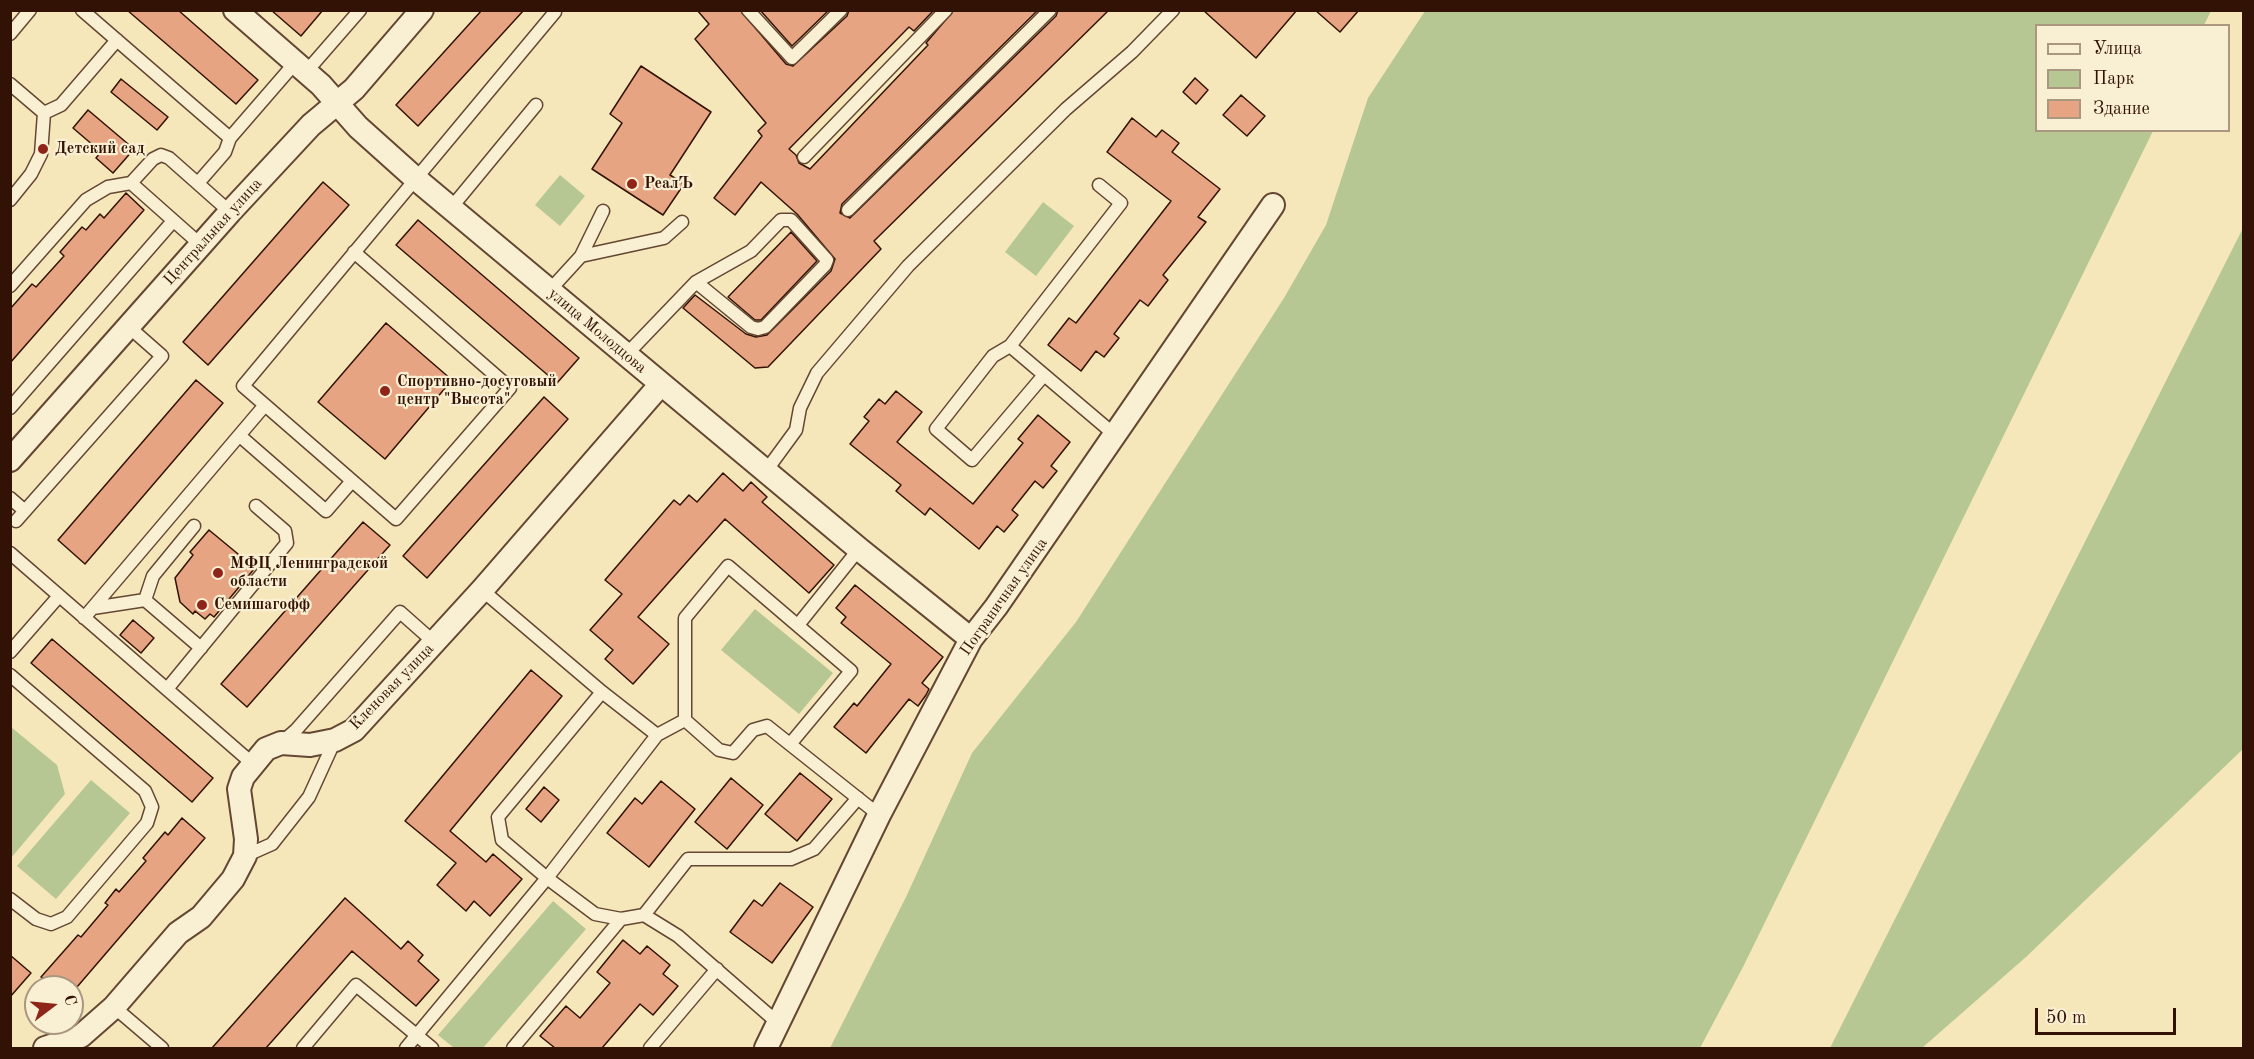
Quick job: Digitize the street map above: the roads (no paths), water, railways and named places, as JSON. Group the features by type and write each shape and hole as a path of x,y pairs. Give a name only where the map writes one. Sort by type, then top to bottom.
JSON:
{"street":[{"name":"Центральная улица","path":"10,460 230,212 311,125 354,90 422,10"},
{"name":"улица Молодцова","path":"240,12 321,85 336,104 416,179 859,549 971,639"},
{"name":"Пограничная улица","path":"766,1048 879,815 971,639 1003,598 1273,205"},
{"name":"Кленовая улица","path":"281,743 310,745 335,740 354,730 435,643 661,384"},
{"path":"49,1048 84,1042 178,933 201,917 233,879 245,856 246,839 239,789 243,777 266,749 281,743"}],"lane":[{"path":"10,34 30,10"},
{"path":"82,10 230,138"},
{"path":"198,183 225,152 230,138 360,10"},
{"path":"748,10 792,58 840,10"},
{"path":"804,157 946,10"},
{"path":"848,210 1050,10"},
{"path":"766,471 796,430 800,408 817,373 908,266 1066,109 1132,52 1173,10"},
{"path":"354,252 510,388 396,519 243,386 354,252 555,12"},
{"path":"44,113 61,105 117,40"},
{"path":"10,84 44,113"},
{"path":"450,208 536,105"},
{"path":"10,200 31,174 41,154 44,113"},
{"path":"10,286 86,200 108,187 131,183 153,159 161,155 169,158 230,212"},
{"path":"131,183 201,246"},
{"path":"1044,375 972,460 936,429 993,356 1010,346 1121,203 1099,185"},
{"path":"549,291 581,256 603,211"},
{"path":"626,355 696,282 750,251 781,220 785,219 804,234 827,260 825,265 765,327 758,329 751,327 696,282"},
{"path":"10,408 173,221"},
{"path":"581,256 664,238 682,222"},
{"path":"16,521 162,356 129,327"},
{"path":"1010,346 1115,435"},
{"path":"84,618 266,405"},
{"path":"240,436 326,511 352,481"},
{"path":"10,498 25,511"},
{"path":"167,689 287,543 285,531 256,506"},
{"path":"145,600 153,576 194,525"},
{"path":"798,625 859,549"},
{"path":"10,553 253,764"},
{"path":"791,743 851,671 728,566 685,618 685,720 720,750 733,753 753,730 767,726 879,815"},
{"path":"482,590 602,693 657,735"},
{"path":"10,652 59,596"},
{"path":"93,608 145,600 201,648"},
{"path":"281,743 296,730 400,612 435,643"},
{"path":"10,675 145,791 152,807 147,823 67,917 51,924 36,919 12,903"},
{"path":"602,693 498,817 502,840 595,914 621,919 644,915 688,860 791,859 814,849 858,798"},
{"path":"406,1048 547,878 657,735 685,720"},
{"path":"245,856 272,843 309,798 335,740"},
{"path":"644,915 678,936 778,1023"},
{"path":"513,1048 621,919"},
{"path":"650,1048 717,969"},
{"path":"303,1048 356,985 432,1048"},
{"path":"114,1007 162,1048"}],"place":[{"name":"Детский сад","path":"43,149"},
{"name":"РеалЪ","path":"632,184"},
{"name":"Спортивно-досуговый центр \"Высота\"","path":"385,391"},
{"name":"МФЦ Ленинградской области","path":"218,573"},
{"name":"Семишагофф","path":"202,605"}]}
